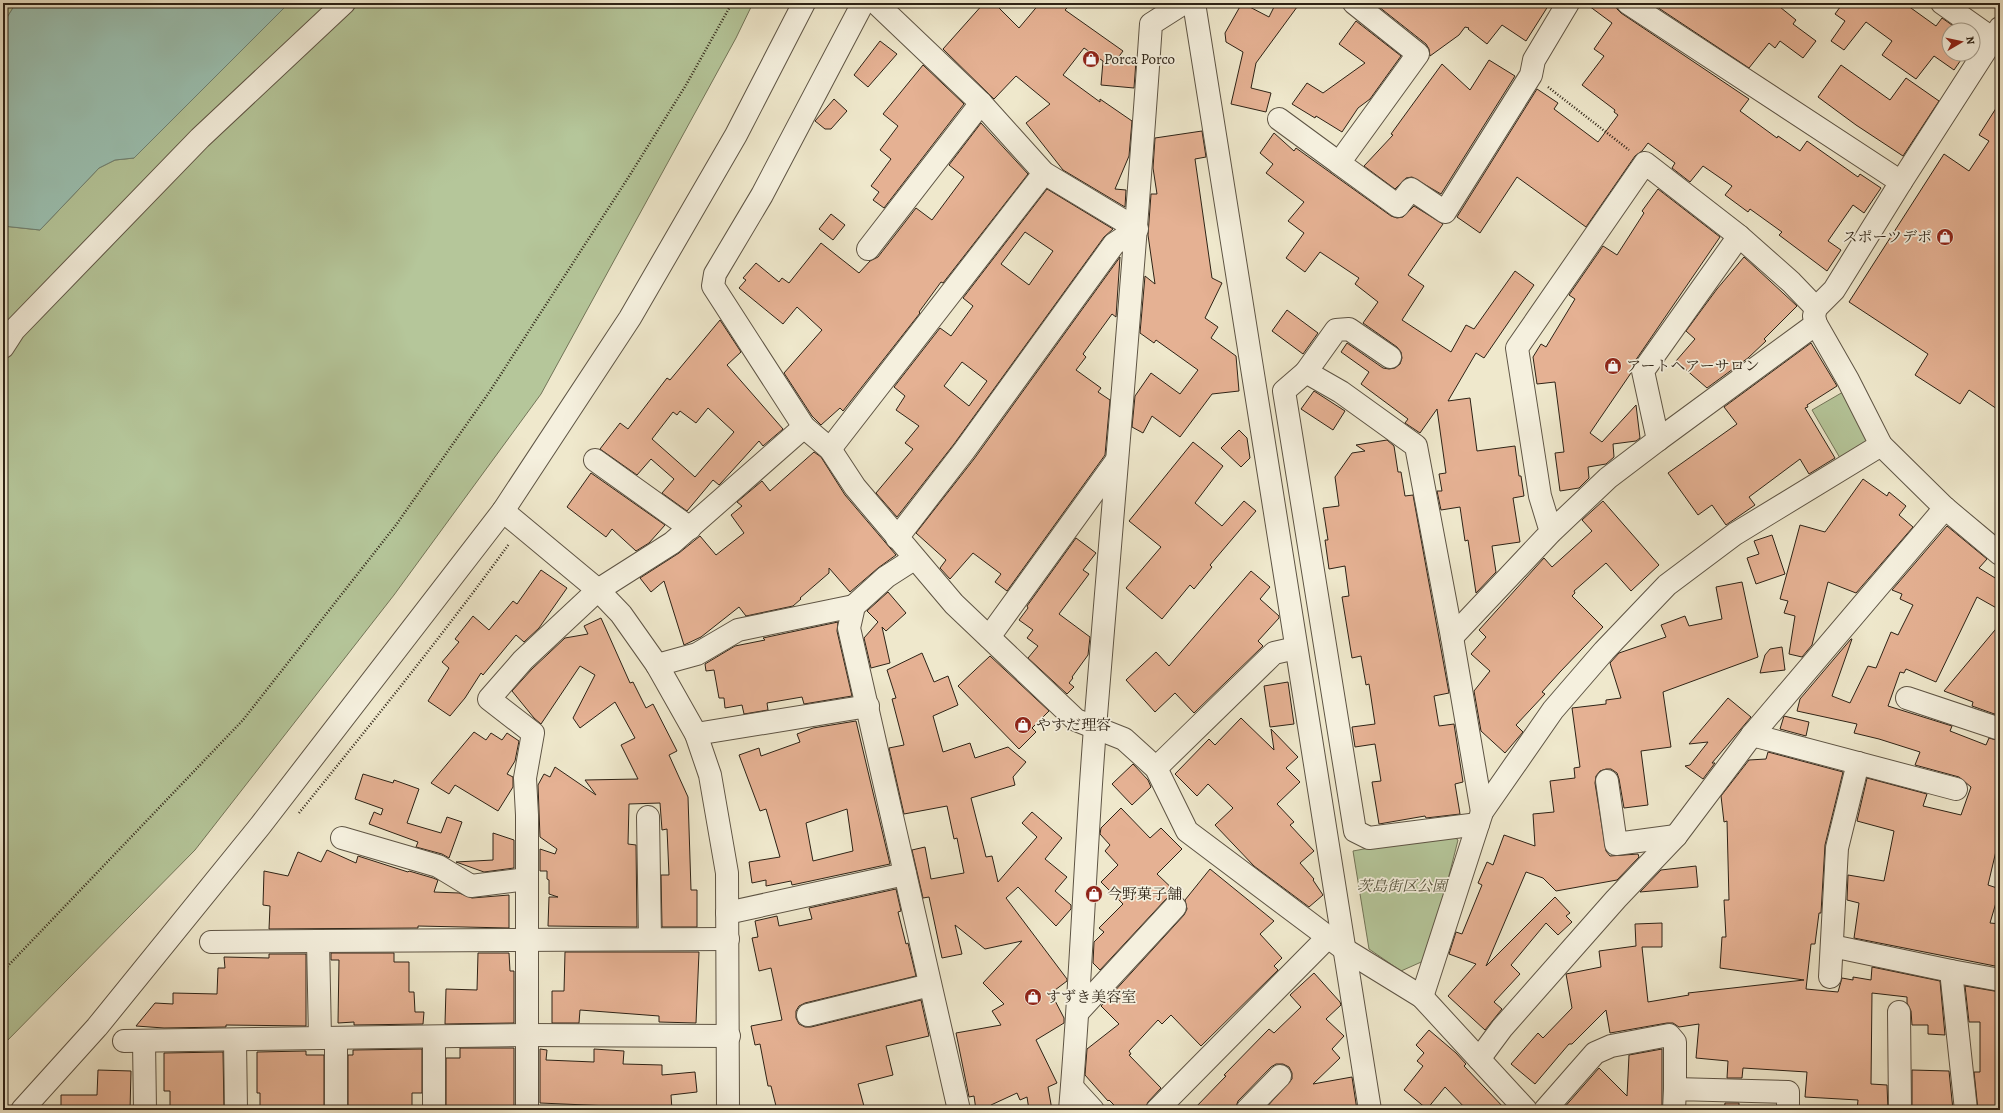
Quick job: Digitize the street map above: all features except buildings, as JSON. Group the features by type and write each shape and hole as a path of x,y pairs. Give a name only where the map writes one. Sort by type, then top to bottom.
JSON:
{"street":[{"path":"3,347 14,330 200,138 344,3"},
{"path":"22,1110 97,1027 251,838 503,511 630,318 736,135 804,3"},
{"path":"863,3 762,195 715,274 713,286 804,427 830,449 855,487 914,559 954,604 1076,720 1124,739 1156,768 1187,831 1336,943 1422,997 1526,1110"},
{"path":"876,3 981,103 1044,173 1137,229"},
{"path":"1070,1110 1078,1012 1095,727 1137,229 1151,24 1184,3"},
{"path":"1194,3 1296,648 1336,943 1370,1110"},
{"path":"1339,163 1418,54 1354,3"},
{"path":"1279,119 1398,206 1411,189 1445,212 1531,75 1534,60 1568,3"},
{"path":"1628,3 1900,182"},
{"path":"1452,637 1551,532 1608,478 1816,316 1834,290 1900,182 1996,33 1942,3"},
{"path":"868,249 981,103"},
{"path":"1551,532 1540,496 1518,348 1645,163 1739,236 1792,282 1816,316 1881,445 1945,508 2000,554"},
{"path":"830,449 1044,173"},
{"path":"897,538 964,451 1114,244 1137,229"},
{"path":"1658,440 1643,371 1739,236"},
{"path":"1390,357 1348,329 1336,330 1306,372 1284,391 1356,831 1369,838 1480,818"},
{"path":"1306,372 1341,392 1416,446 1452,637 1480,818"},
{"path":"527,1110 527,815 525,778 533,734 489,699 523,660 598,590 672,543 804,427"},
{"path":"1422,997 1480,818 1552,710 1604,651 1667,585 1735,534 1881,445"},
{"path":"989,637 1118,459"},
{"path":"595,460 690,528"},
{"path":"1479,1059 1502,1028 1606,911 1676,836 1752,735 1945,508"},
{"path":"503,511 598,590 621,614 657,665 696,734 710,775 727,874 729,1036 728,1110"},
{"path":"657,665 697,654 738,630 854,606 886,577 914,559"},
{"path":"854,606 849,628 959,1110"},
{"path":"1156,768 1274,653 1296,648"},
{"path":"1907,698 2000,730"},
{"path":"696,734 868,706"},
{"path":"1752,735 1956,789"},
{"path":"1830,977 1837,848 1858,763"},
{"path":"1607,781 1616,844 1676,836"},
{"path":"648,817 650,940"},
{"path":"342,838 438,866 471,886 527,879"},
{"path":"727,914 905,874"},
{"path":"1078,1012 1175,907"},
{"path":"211,942 728,939"},
{"path":"318,941 336,1110"},
{"path":"1157,1110 1336,943"},
{"path":"1832,946 2000,980"},
{"path":"1951,971 1966,1110"},
{"path":"808,1015 930,985"},
{"path":"1899,1012 1900,1110"},
{"path":"1545,1110 1595,1053 1611,1046 1669,1035 1675,1042 1675,1100 1788,1092 1788,1110"},
{"path":"145,1110 134,1041 526,1036 729,1036"},
{"path":"434,1037 434,1110"},
{"path":"235,1040 236,1110"},
{"path":"1247,1110 1280,1076"},
{"path":"1072,1087 1093,1110"}],"path":[{"path":"3,971 243,720 396,525 490,391 628,178 686,85 732,3"},
{"path":"1531,75 1645,163"}],"green space":[{"path":"3,3 16,3 3,24"},
{"path":"285,3 753,3 736,38 541,394 394,595 195,850 3,1045 3,226 40,230 99,168 115,160 134,158"},
{"path":"1843,392 1871,440 1840,458 1812,410"},
{"name":"茨島街区公園","path":"1449,833 1458,840 1428,959 1401,971 1369,949 1353,851"}],"shaded area":[{"path":"16,3 289,3 134,158 115,160 99,168 40,230 3,226 3,24"}],"place":[{"name":"Porca Porco","path":"1091,59"},
{"name":"スポーツデポ","path":"1945,237"},
{"name":"アートヘアーサロン","path":"1613,366"},
{"name":"やすだ理容","path":"1023,725"},
{"name":"今野菓子舗","path":"1094,894"},
{"name":"すずき美容室","path":"1033,997"}]}
